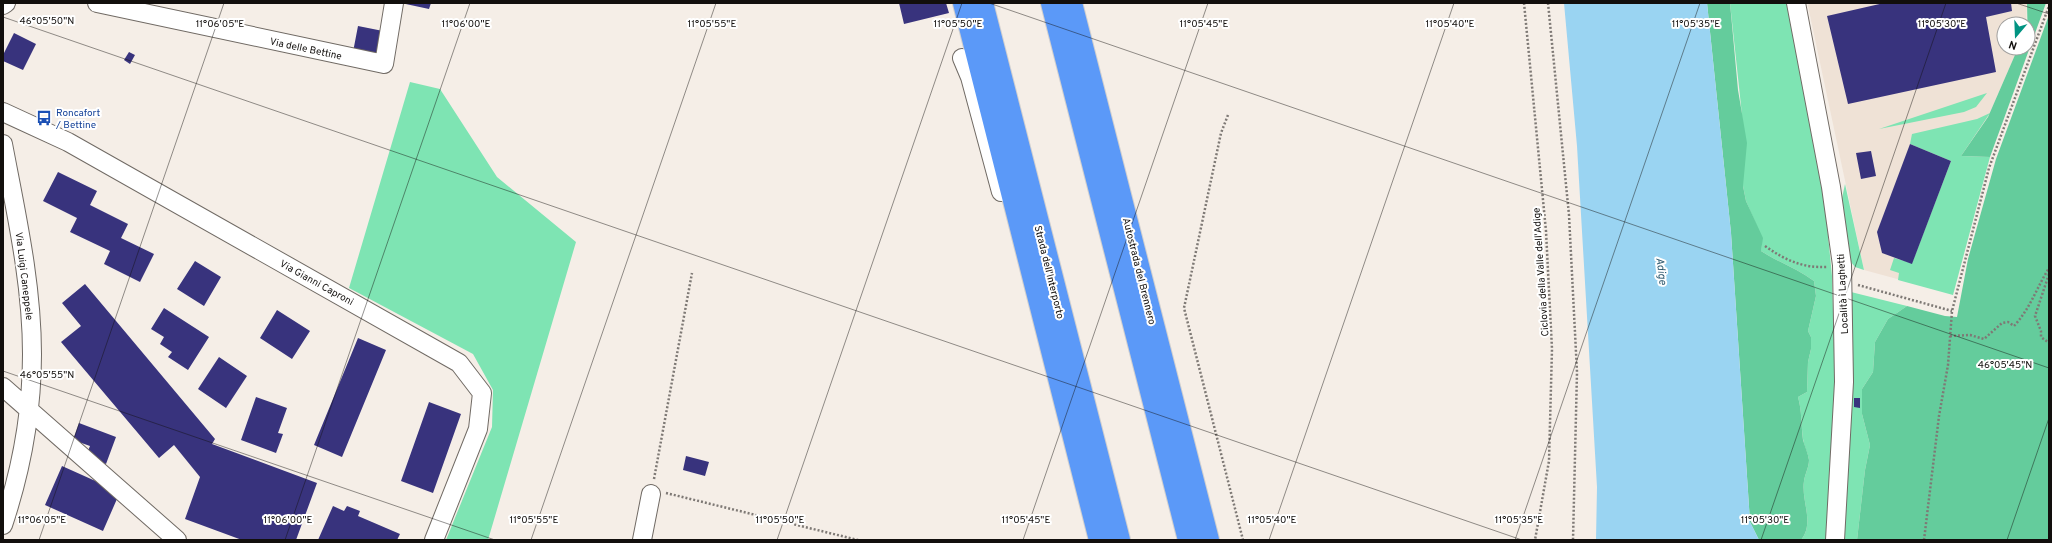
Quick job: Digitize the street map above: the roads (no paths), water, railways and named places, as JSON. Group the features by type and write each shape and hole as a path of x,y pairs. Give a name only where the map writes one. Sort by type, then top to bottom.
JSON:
{"highway":[{"name":"Strada dell'Interporto","path":"964,3 1024,234 1100,540"},
{"name":"Strada dell'Interporto","path":"982,3 1119,540"},
{"name":"Autostrada del Brennero","path":"1052,3 1189,540"},
{"name":"Autostrada del Brennero","path":"1071,3 1208,540"},
{"path":"1096,453 1133,540"}],"street":[{"name":"Via delle Bettine","path":"97,3 384,64 394,3"},
{"name":"Località i Laghetti","path":"1796,3 1831,187 1842,273 1844,382 1835,540"},
{"path":"962,58 970,77 1003,200 1024,234"},
{"name":"Via Gianni Caproni","path":"3,112 68,142 458,363 482,393 478,429 434,540"},
{"name":"Via Luigi Caneppele","path":"3,144 23,248 31,323 32,356 28,410 20,462 11,501 3,524"},
{"path":"3,388 177,540"},
{"path":"642,540 651,494"}],"water":[{"name":"Adige","path":"1564,3 1707,3 1731,233 1750,522 1759,540 1596,540 1597,487 1577,146"}],"place":[{"name":"Roncafort / Bettine","path":"44,118"}]}
